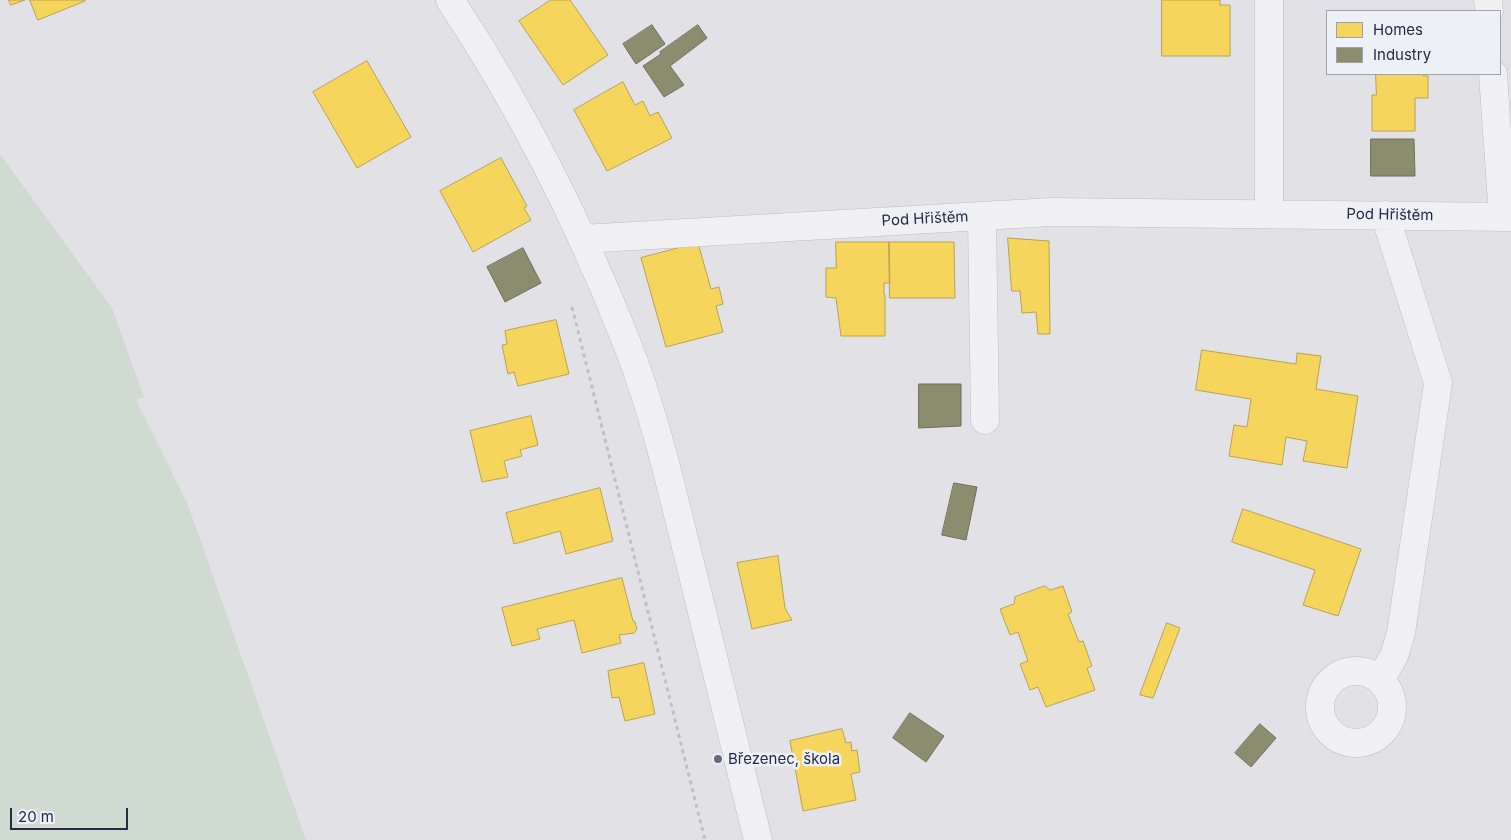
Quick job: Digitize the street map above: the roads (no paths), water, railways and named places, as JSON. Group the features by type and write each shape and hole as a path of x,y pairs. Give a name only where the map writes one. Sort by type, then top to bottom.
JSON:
{"street":[{"path":"450,0 475,38 536,144 582,239 626,342 661,448 758,840"},
{"path":"1269,0 1269,214"},
{"path":"1493,75 1507,217"},
{"name":"Pod Hřištěm","path":"582,239 1051,212 1507,217"},
{"path":"1380,680 1394,656 1401,633 1438,383 1384,215"},
{"path":"982,216 985,420"}],"place":[{"name":"Březenec, škola","path":"718,759"}]}
